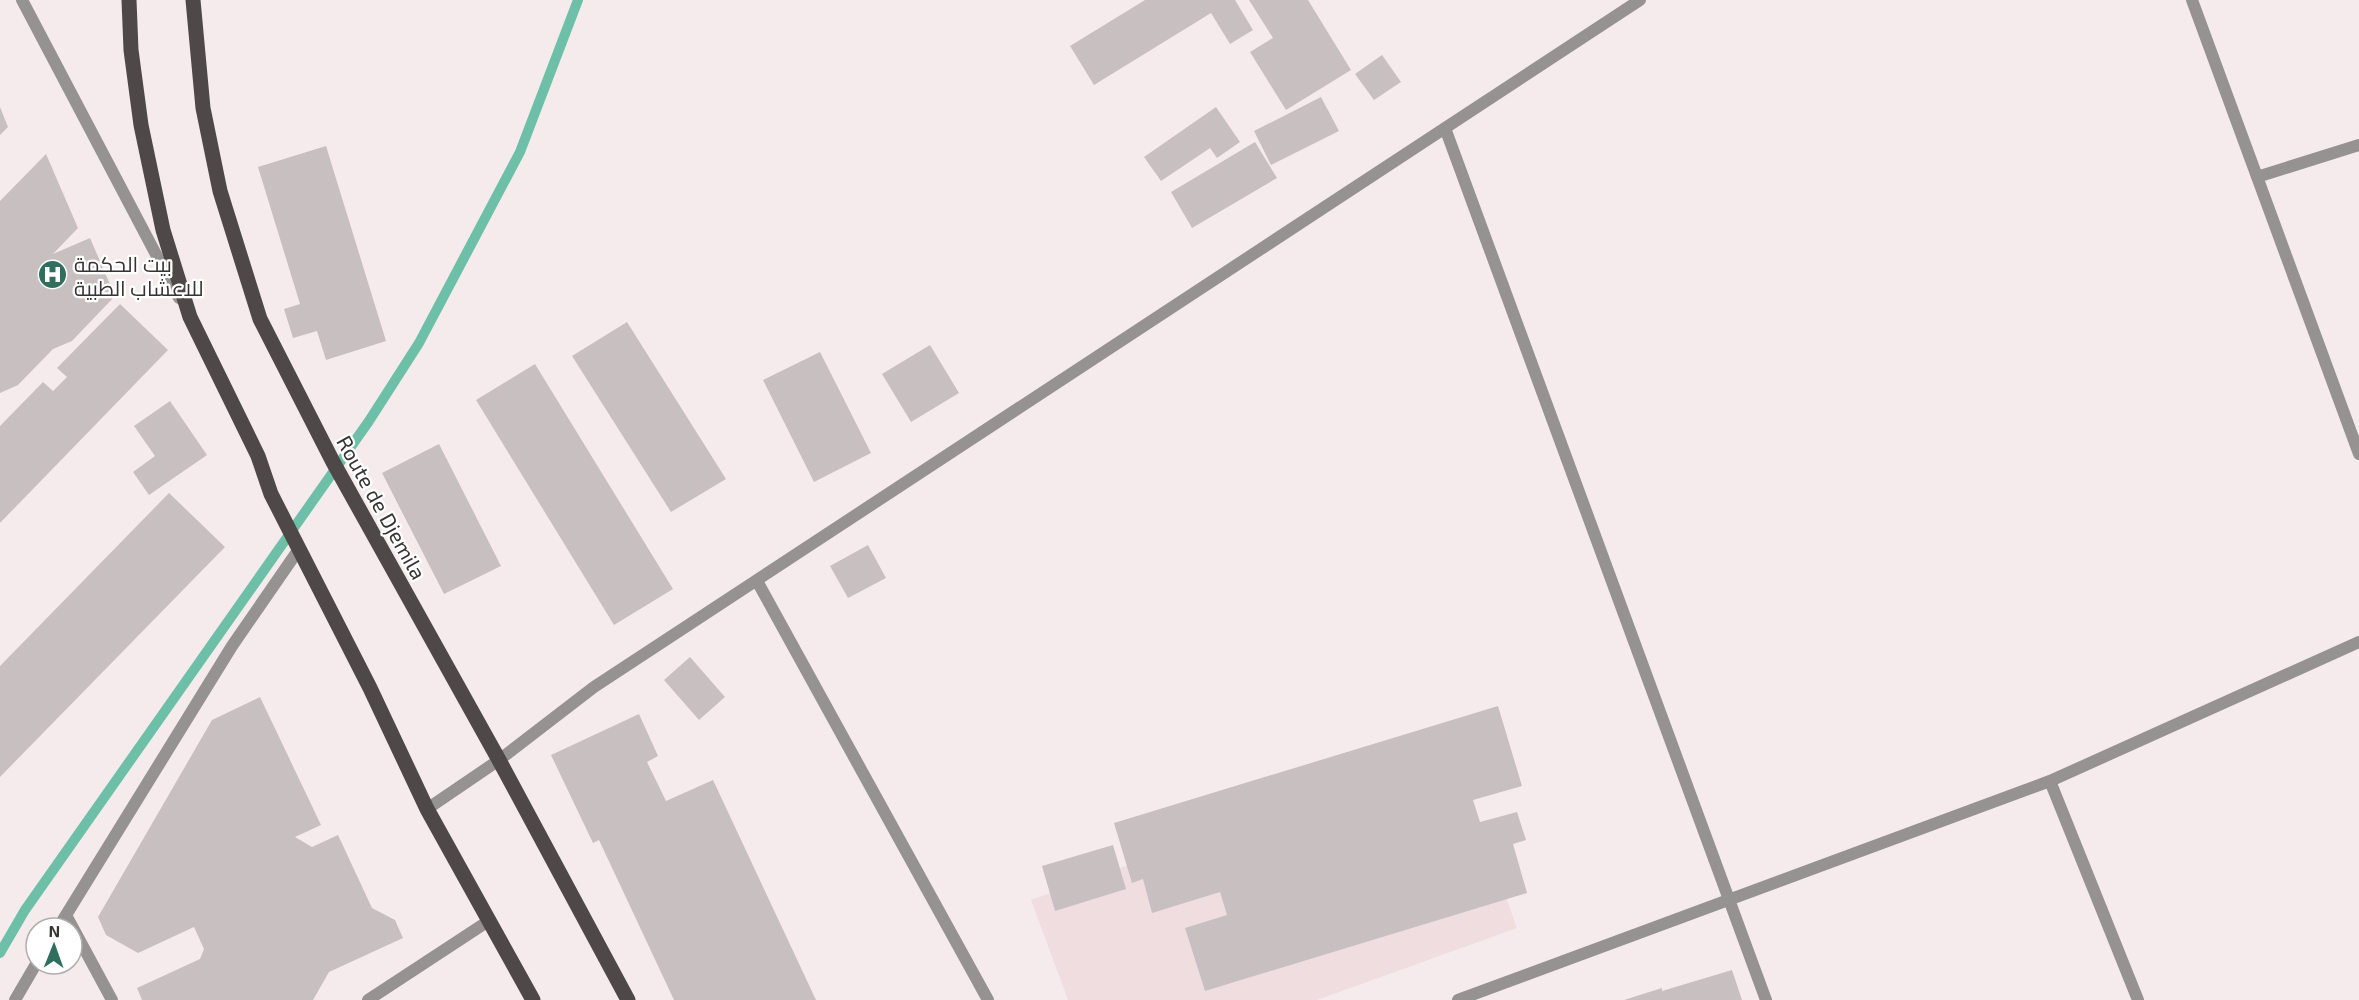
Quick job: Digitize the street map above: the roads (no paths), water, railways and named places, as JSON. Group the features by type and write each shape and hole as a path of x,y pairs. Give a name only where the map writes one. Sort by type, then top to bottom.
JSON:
{"main road":[{"path":"129,0 131,50 141,125 163,230 190,317 258,456 271,494 370,688 427,809 533,1000"},
{"name":"Route de Djemila","path":"194,0 203,108 220,191 260,319 333,462 499,760 628,1000"}],"street":[{"path":"22,0 190,317"},
{"path":"2192,0 2359,454"},
{"path":"427,809 499,760 594,687 1633,2"},
{"path":"1444,128 1766,1000"},
{"path":"2257,177 2359,145"},
{"path":"112,1000 66,915 232,646 299,549"},
{"path":"757,581 988,1000"},
{"path":"1458,1000 2050,781 2359,642"},
{"path":"2050,781 2138,1000"},
{"path":"368,1000 490,920"},
{"path":"15,1000 29,976"}],"waterway":[{"path":"0,953 25,910 369,421 419,343 520,152 578,0"}],"place":[{"name":"بيت الحكمة للاعشاب الطبية","path":"53,275"}]}
